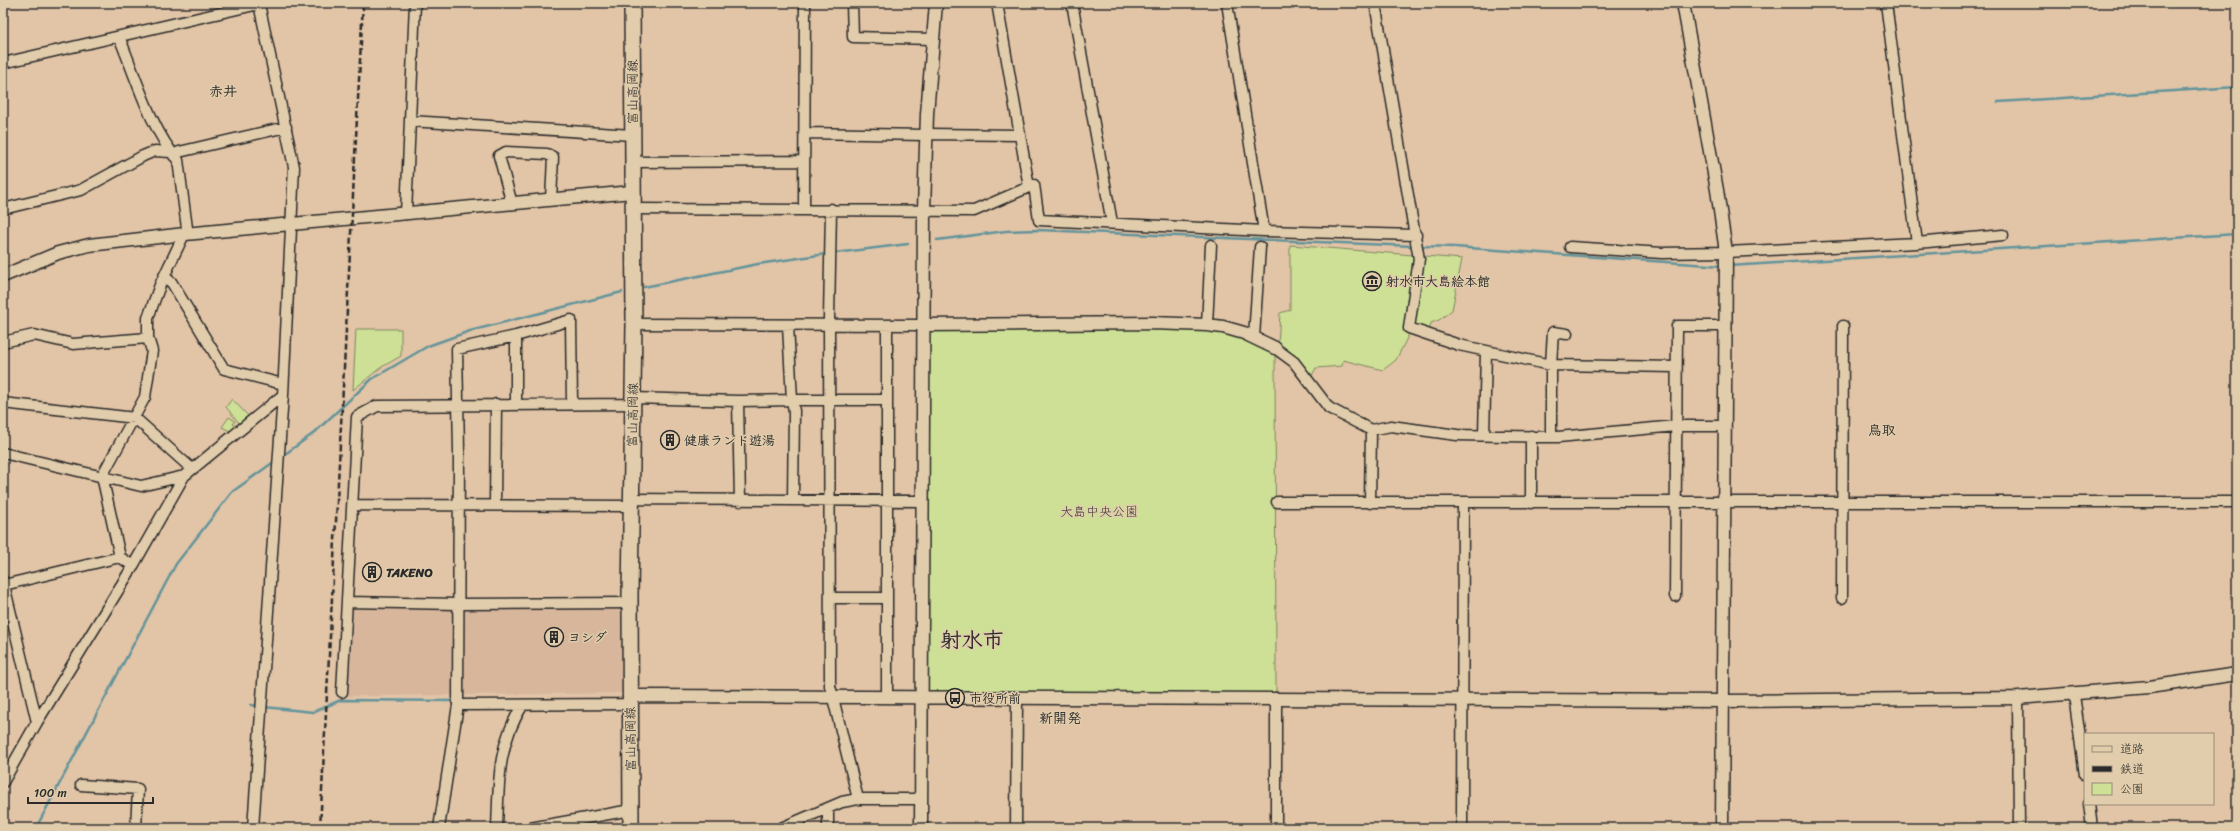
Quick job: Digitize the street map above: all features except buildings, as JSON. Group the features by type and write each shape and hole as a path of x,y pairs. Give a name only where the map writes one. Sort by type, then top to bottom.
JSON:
{"main road":[{"name":"富山高岡線","path":"631,828 630,603 634,324 632,209 632,3"}],"street":[{"path":"406,214 415,3"},
{"path":"804,209 805,3"},
{"path":"852,3 853,37 933,39"},
{"path":"921,828 920,698 924,210 926,134 936,3"},
{"path":"632,209 974,211 1029,187 997,3"},
{"path":"1072,3 1112,223"},
{"path":"1227,3 1264,231"},
{"path":"1375,3 1419,259 1409,328 1486,352 1550,365 1676,367"},
{"path":"1683,3 1717,190 1726,252 1722,828"},
{"path":"1886,3 1917,243"},
{"path":"3,63 260,4 294,167 283,384 253,828"},
{"path":"122,36 120,39 153,119 172,154 178,160 187,228 164,276 148,318 148,338 152,351 146,397 102,476 120,557 133,566"},
{"path":"410,121 632,135"},
{"path":"3,209 81,190 143,156 156,151 172,154 233,138 286,127"},
{"path":"804,133 1020,135"},
{"path":"512,204 499,156 506,152 547,154 553,158 551,200"},
{"path":"632,162 804,161"},
{"path":"1034,186 1039,220 1264,231 1416,235"},
{"path":"3,276 58,253 89,245 185,234 632,192"},
{"path":"831,209 830,686 858,799"},
{"path":"1570,247 1662,253 1726,252 1917,243 2003,235"},
{"path":"1207,325 1211,245"},
{"path":"1254,337 1260,247"},
{"path":"164,276 172,283 224,369 283,384"},
{"path":"439,828 458,705 458,405 456,349 516,336 570,320 572,404"},
{"path":"634,324 830,326 1207,325 1223,327 1254,337 1275,348 1294,362 1329,408 1371,430 1391,426 1457,435 1551,437 1676,426 1724,426"},
{"path":"788,325 792,400 794,411 793,500"},
{"path":"886,697 887,325"},
{"path":"1675,596 1677,326 1726,326"},
{"path":"1842,598 1843,326"},
{"path":"1551,437 1550,365 1553,332 1567,334"},
{"path":"3,342 34,335 73,344 148,338"},
{"path":"516,336 516,404"},
{"path":"1484,435 1486,352"},
{"path":"3,782 37,722 133,566 184,476 282,395"},
{"path":"342,692 354,506 357,417 377,406 572,404 633,401 887,400"},
{"path":"738,401 740,501"},
{"path":"3,403 135,418 192,469"},
{"path":"495,504 496,404"},
{"path":"1370,503 1371,430"},
{"path":"1530,436 1531,503"},
{"path":"3,453 142,486 184,476"},
{"path":"354,506 458,506 495,504 793,500 922,501"},
{"path":"1278,502 2237,502"},
{"path":"1462,828 1464,502"},
{"path":"37,722 4,583 120,557"},
{"path":"831,598 887,598"},
{"path":"347,602 458,604 630,603"},
{"path":"458,705 522,706 625,704 630,699 637,696 1017,699 1462,698 1724,701 2018,698 2074,695 2149,687 2237,674"},
{"path":"2074,695 2084,768"},
{"path":"1276,698 1276,828"},
{"path":"2018,698 2019,828"},
{"path":"1016,828 1017,699"},
{"path":"497,828 502,752 515,718 522,706"},
{"path":"82,785 138,789 136,828"},
{"path":"781,828 842,802 858,799 921,799"},
{"path":"2089,805 2092,828"},
{"path":"828,808 828,828"},
{"path":"530,828 631,810"}],"shaded area":[{"path":"623,606 623,693 346,696 352,607"}],"green space":[{"path":"1290,245 1462,259 1452,310 1439,320 1431,323 1429,331 1413,326 1396,360 1383,370 1343,360 1342,366 1316,368 1311,377 1278,346 1280,313 1290,310"},
{"name":"大島中央公園","path":"924,326 1223,328 1275,348 1276,698 922,697"},
{"path":"356,329 401,329 401,356 380,368 353,390"},
{"path":"232,399 249,417 240,424 226,407"},
{"path":"229,417 235,421 233,424 236,426 232,432 222,427"}],"waterway":[{"path":"1998,102 2237,87"},
{"path":"937,240 1006,231 1039,230 1413,246"},
{"path":"1729,266 2237,234"},
{"path":"835,253 908,244"},
{"path":"1420,246 1455,247 1722,266"},
{"path":"644,287 758,264 826,254"},
{"path":"281,457 314,433 372,379 428,346 470,331 622,292"},
{"path":"36,828 176,564 232,492 275,461"},
{"path":"264,707 313,712 341,700 456,701"},
{"path":"251,705 259,706"}],"railway":[{"path":"320,828 363,3"}],"place":[{"name":"射水市大島絵本館","path":"1372,281"},
{"name":"健康ランド遊湯","path":"670,440"},
{"name":"TAKENO","path":"372,572"},
{"name":"ヨシダ","path":"554,637"},
{"name":"市役所前","path":"955,698"}],"district":[{"name":"赤井","path":"223,91"},
{"name":"鳥取","path":"1882,430"},
{"name":"射水市","path":"972,640"},
{"name":"新開発","path":"1060,718"}]}
